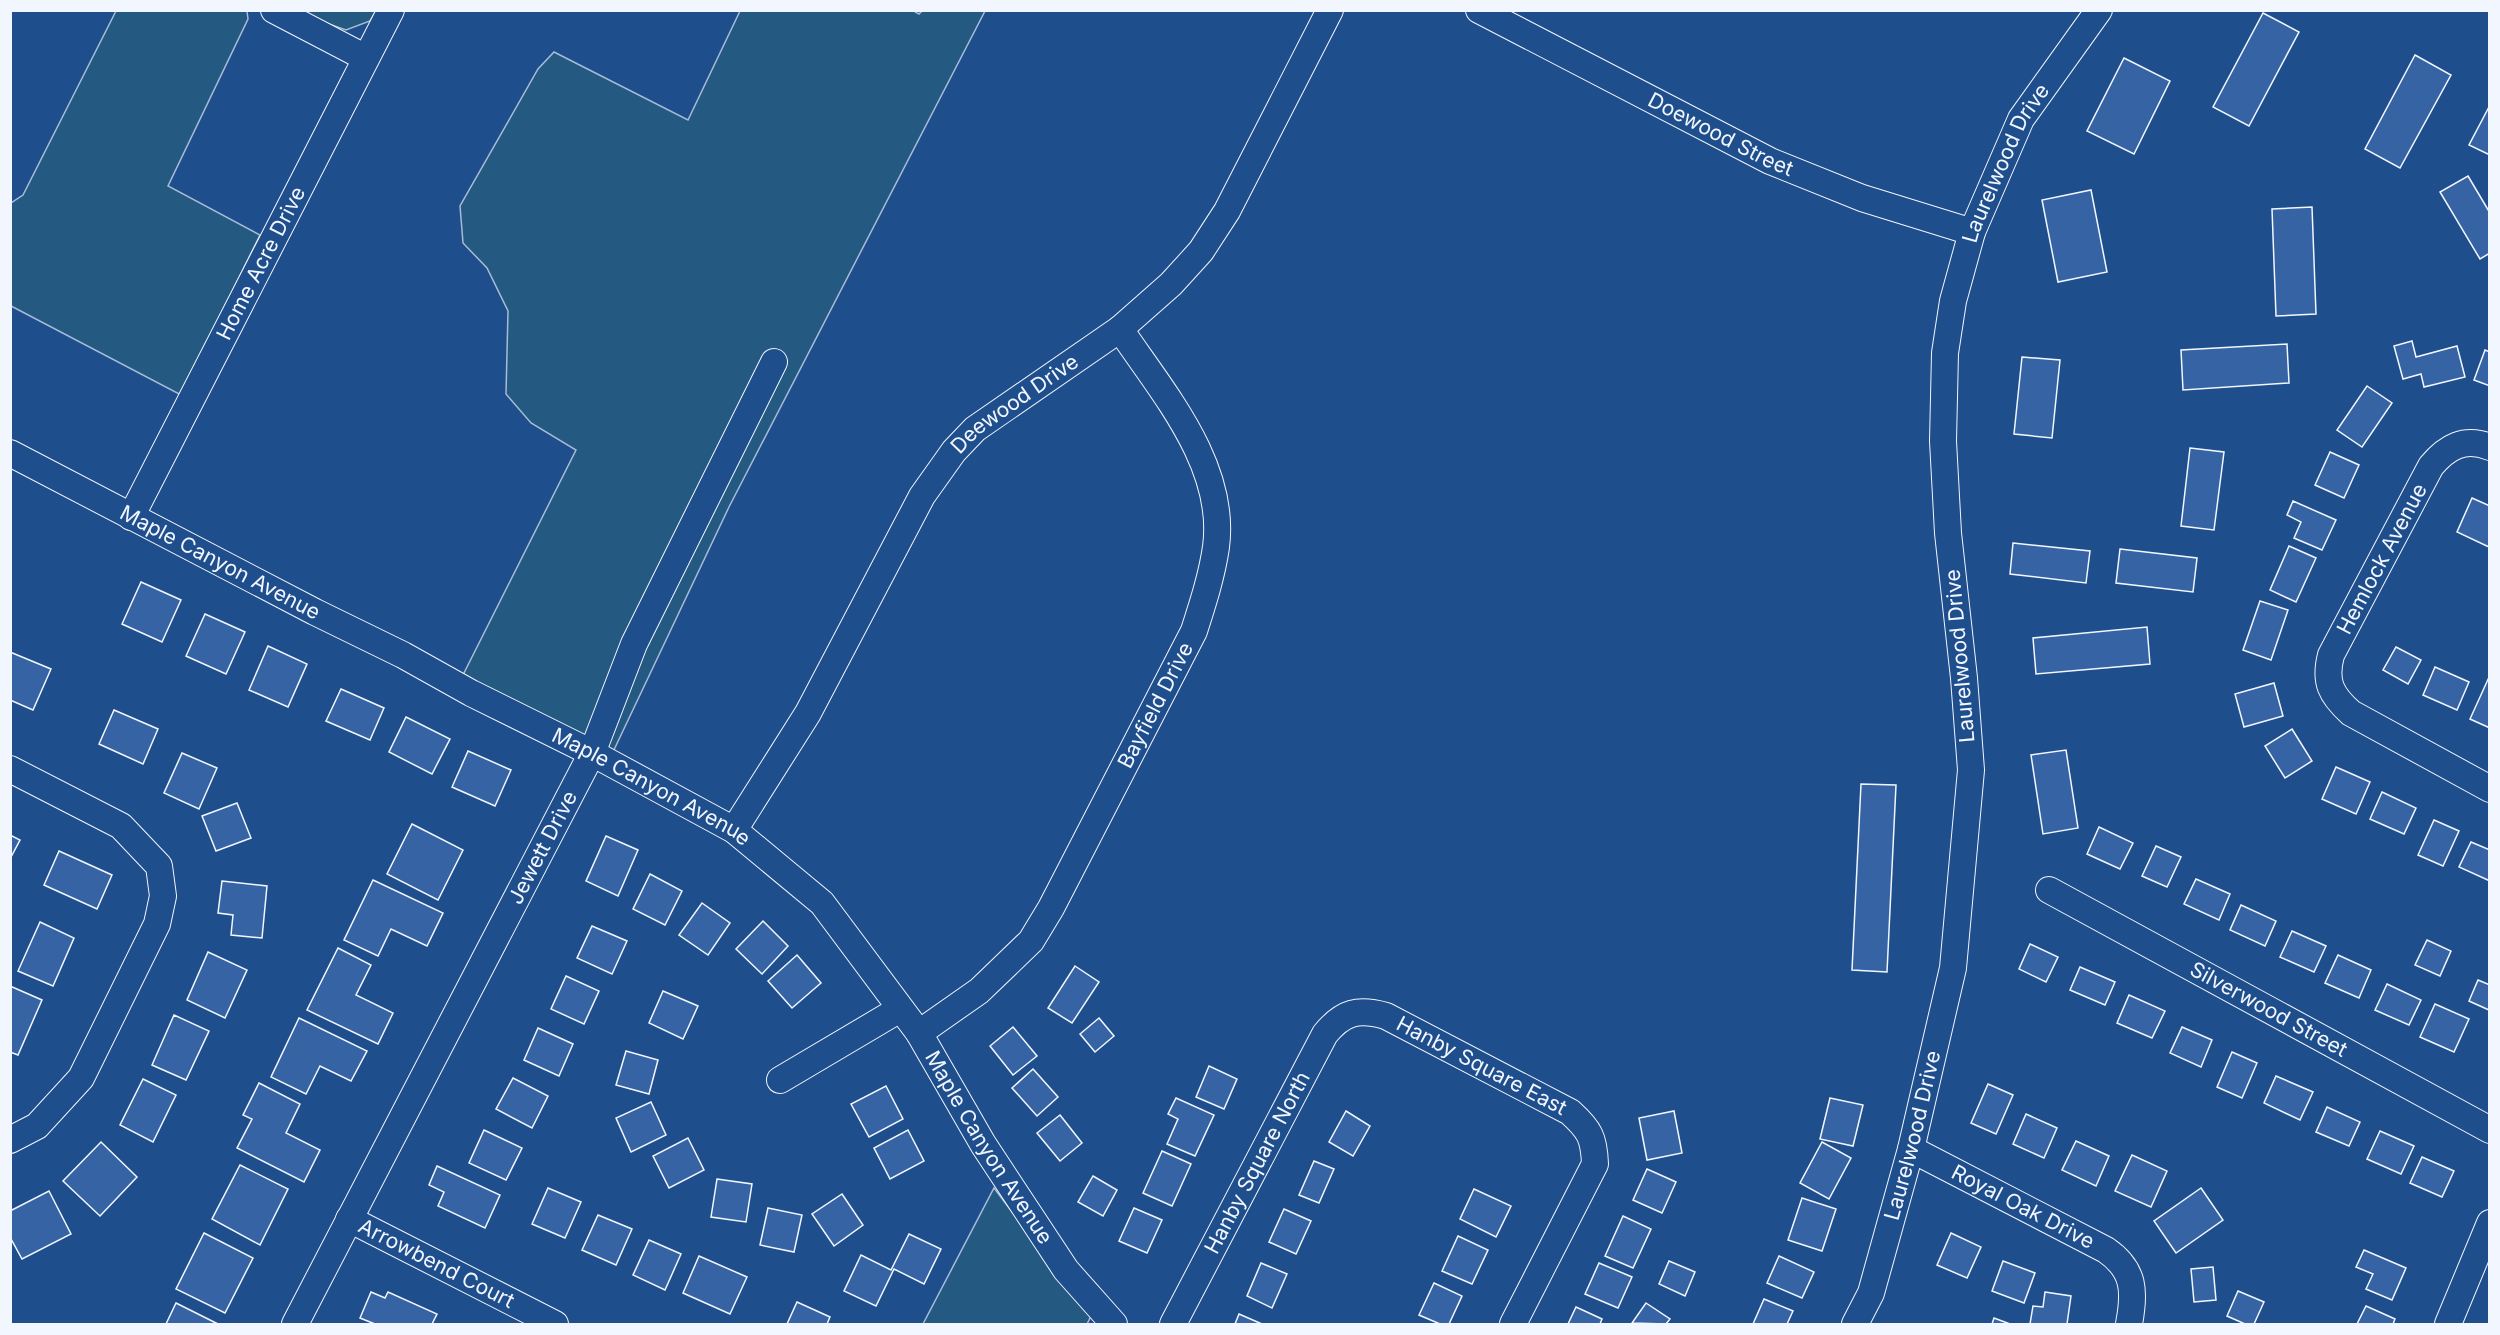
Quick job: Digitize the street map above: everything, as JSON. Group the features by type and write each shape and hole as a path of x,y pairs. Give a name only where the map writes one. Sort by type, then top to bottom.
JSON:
{"street":[{"path":"274,10 366,58"},
{"name":"Home Acre Drive","path":"131,516 392,10"},
{"name":"Deewood Drive","path":"734,830 808,713 922,495 954,451 975,429 1120,329 1171,284 1201,252 1231,203 1330,10"},
{"name":"Doewood Street","path":"1479,10 1770,161 1862,198 1972,232"},
{"name":"Laurelwood Drive","path":"1855,1324 1871,1293 1911,1149 1953,969 1971,770 1963,667 1948,533 1943,395 1945,353 1953,301 1972,232 2021,119 2099,10"},
{"name":"Bayfield Drive","path":"919,1033 978,991 1031,941 1052,908 1194,631 1206,596 1216,545 1215,508 1206,471 1190,434 1120,329"},
{"name":"Jewett Drive","path":"295,1324 592,753 634,644 774,362"},
{"name":"Hemlock Avenue","path":"2490,447 2479,442 2460,444 2443,452 2431,466 2331,655 2327,672 2331,688 2339,702 2351,713 2490,789"},
{"name":"Maple Canyon Avenue","path":"10,453 403,655 471,693 592,753 734,830 822,903 919,1033 983,1144 1066,1270 1114,1324"},
{"path":"10,769 121,826 159,866 163,896 157,924 81,1078 37,1126 10,1140"},
{"name":"Silverwood Street","path":"2049,890 2490,1130"},
{"path":"780,1080 900,1009"},
{"name":"Hanby Square East","path":"1354,1013 1370,1011 1386,1016 1570,1112 1585,1125 1594,1143 1595,1164 1513,1324"},
{"name":"Hanby Square North","path":"1173,1324 1325,1034 1337,1020 1354,1013"},
{"name":"Royal Oak Drive","path":"1911,1149 2120,1259 2129,1272 2133,1303 2129,1324"},
{"name":"Arrowbend Court","path":"350,1219 555,1324"},
{"path":"2448,1324 2451,1311 2490,1223"}],"shaded area":[{"path":"912,10 919,14 922,11 985,11 729,507 612,754 463,675 576,450 531,423 506,394 508,311 487,268 463,243 460,206 538,69 554,52 688,120 740,11"},
{"path":"116,11 247,11 248,19 168,186 260,235 181,395 11,306 11,203 23,195"},
{"path":"303,11 376,11 370,21 346,30"},
{"path":"994,1188 1091,1316 1087,1324 923,1324"}],"building":[{"path":"2263,13 2299,32 2249,126 2213,107"},
{"path":"2415,55 2451,75 2400,168 2365,149"},
{"path":"2124,58 2170,81 2134,154 2087,131"},
{"path":"2490,105 2490,155 2469,145"},
{"path":"2468,176 2490,213 2490,253 2480,259 2440,192"},
{"path":"2091,190 2107,272 2058,282 2042,200"},
{"path":"2312,207 2316,314 2276,316 2272,209"},
{"path":"2412,341 2416,357 2457,346 2465,377 2424,387 2421,374 2403,379 2394,346"},
{"path":"2287,344 2289,383 2183,390 2181,350"},
{"path":"2485,350 2490,352 2490,386 2474,380"},
{"path":"2022,357 2060,360 2052,438 2014,434"},
{"path":"2367,386 2392,403 2362,447 2337,430"},
{"path":"2190,448 2224,452 2214,530 2181,526"},
{"path":"2330,452 2359,465 2344,498 2315,485"},
{"path":"2472,498 2490,506 2489,547 2457,532"},
{"path":"2293,501 2336,520 2322,550 2294,538 2301,522 2287,515"},
{"path":"2013,543 2090,551 2086,583 2010,574"},
{"path":"2289,546 2316,558 2296,602 2270,590"},
{"path":"2120,549 2197,558 2193,592 2116,583"},
{"path":"141,582 181,600 162,642 122,624"},
{"path":"2260,601 2288,610 2271,660 2243,650"},
{"path":"205,614 245,632 226,674 186,656"},
{"path":"2147,627 2150,664 2036,674 2033,638"},
{"path":"268,646 307,664 288,707 249,690"},
{"path":"2396,647 2421,660 2408,684 2383,670"},
{"path":"10,652 51,669 33,710 10,700"},
{"path":"2435,667 2469,682 2457,710 2423,695"},
{"path":"2490,675 2490,728 2470,719"},
{"path":"2274,683 2283,716 2244,727 2235,694"},
{"path":"341,689 384,708 370,740 326,721"},
{"path":"114,710 158,729 143,764 99,744"},
{"path":"406,717 450,739 432,774 389,752"},
{"path":"2292,729 2312,761 2285,778 2265,746"},
{"path":"2066,750 2078,828 2043,834 2031,755"},
{"path":"468,751 511,770 495,806 452,787"},
{"path":"182,753 217,768 199,809 164,793"},
{"path":"2336,767 2370,782 2356,814 2322,799"},
{"path":"1861,784 1896,785 1887,972 1852,970"},
{"path":"2382,792 2416,808 2404,834 2370,819"},
{"path":"237,803 251,838 216,851 202,816"},
{"path":"2434,820 2459,831 2443,866 2418,855"},
{"path":"412,824 463,850 438,900 387,874"},
{"path":"2099,827 2133,843 2120,869 2087,854"},
{"path":"10,835 20,840 10,859"},
{"path":"606,836 638,850 618,896 586,881"},
{"path":"2471,842 2490,850 2490,881 2459,867"},
{"path":"2156,846 2181,857 2167,887 2142,876"},
{"path":"59,851 112,875 97,909 44,885"},
{"path":"650,874 682,891 665,925 633,909"},
{"path":"2196,879 2230,894 2219,920 2184,904"},
{"path":"373,880 443,913 427,946 391,929 378,956 344,940"},
{"path":"222,881 267,886 262,938 231,935 233,915 218,913"},
{"path":"702,903 730,923 708,955 679,935"},
{"path":"2241,905 2276,921 2265,946 2230,930"},
{"path":"763,921 788,946 762,974 736,949"},
{"path":"40,922 74,938 53,986 18,971"},
{"path":"592,926 627,941 612,974 577,958"},
{"path":"2292,931 2326,946 2314,972 2280,957"},
{"path":"2427,940 2451,951 2440,976 2415,965"},
{"path":"2030,944 2058,957 2046,982 2019,969"},
{"path":"338,948 371,965 356,995 393,1013 378,1044 307,1010"},
{"path":"208,952 247,970 225,1018 187,1000"},
{"path":"797,955 821,983 792,1008 768,981"},
{"path":"2338,955 2371,970 2359,998 2325,983"},
{"path":"1075,966 1099,982 1072,1023 1048,1008"},
{"path":"2080,967 2115,982 2105,1005 2070,990"},
{"path":"566,976 599,991 584,1024 551,1009"},
{"path":"2478,980 2490,985 2489,1010 2469,1001"},
{"path":"2387,984 2421,1000 2409,1025 2375,1010"},
{"path":"10,986 42,1000 18,1055 10,1052"},
{"path":"663,991 698,1006 683,1039 649,1023"},
{"path":"2129,995 2165,1011 2152,1038 2117,1023"},
{"path":"2435,1004 2469,1019 2454,1052 2420,1037"},
{"path":"174,1015 209,1031 186,1080 152,1065"},
{"path":"299,1018 367,1051 351,1081 320,1066 306,1094 271,1077"},
{"path":"1099,1018 1114,1036 1095,1052 1080,1034"},
{"path":"1013,1027 1037,1056 1013,1075 990,1046"},
{"path":"2182,1027 2212,1040 2201,1067 2170,1053"},
{"path":"538,1028 573,1044 559,1076 524,1060"},
{"path":"626,1051 658,1060 649,1094 616,1085"},
{"path":"2232,1052 2257,1063 2242,1098 2217,1087"},
{"path":"1209,1066 1237,1079 1224,1109 1196,1097"},
{"path":"1033,1069 1058,1097 1037,1116 1012,1088"},
{"path":"2276,1076 2313,1092 2300,1120 2264,1103"},
{"path":"513,1078 548,1096 532,1128 496,1109"},
{"path":"143,1079 176,1095 153,1142 120,1125"},
{"path":"259,1083 300,1104 286,1133 320,1150 304,1182 237,1148 252,1119 243,1115"},
{"path":"1988,1084 2013,1095 1996,1134 1971,1123"},
{"path":"886,1086 903,1119 869,1137 851,1104"},
{"path":"1176,1098 1214,1115 1195,1156 1167,1144 1178,1119 1168,1114"},
{"path":"1830,1098 1863,1105 1853,1146 1820,1139"},
{"path":"651,1102 666,1135 631,1152 616,1118"},
{"path":"2327,1107 2360,1122 2349,1146 2316,1132"},
{"path":"1346,1111 1370,1126 1353,1156 1329,1142"},
{"path":"1674,1111 1682,1153 1647,1160 1639,1118"},
{"path":"2026,1114 2057,1128 2044,1158 2013,1144"},
{"path":"1060,1115 1082,1143 1060,1161 1037,1133"},
{"path":"484,1130 522,1148 506,1180 469,1163"},
{"path":"908,1130 924,1161 890,1179 874,1148"},
{"path":"2380,1131 2414,1146 2401,1174 2367,1159"},
{"path":"688,1138 704,1170 669,1188 653,1156"},
{"path":"2076,1141 2109,1156 2096,1186 2062,1170"},
{"path":"101,1142 137,1177 100,1216 63,1181"},
{"path":"1822,1142 1851,1158 1829,1199 1800,1183"},
{"path":"1162,1151 1191,1164 1172,1206 1143,1193"},
{"path":"2132,1155 2167,1171 2151,1207 2115,1191"},
{"path":"2422,1157 2454,1171 2442,1197 2410,1183"},
{"path":"1314,1161 1334,1169 1319,1203 1299,1195"},
{"path":"240,1165 288,1189 260,1245 212,1219"},
{"path":"437,1166 500,1195 485,1228 438,1206 444,1192 429,1185"},
{"path":"1647,1169 1676,1182 1662,1213 1633,1200"},
{"path":"1093,1176 1117,1190 1103,1216 1078,1202"},
{"path":"717,1179 752,1184 746,1222 711,1217"},
{"path":"548,1188 581,1202 565,1238 532,1224"},
{"path":"2201,1188 2223,1220 2176,1253 2154,1221"},
{"path":"1474,1189 1511,1206 1496,1237 1460,1219"},
{"path":"49,1191 71,1234 22,1259 10,1237 10,1211"},
{"path":"842,1194 863,1225 834,1246 812,1214"},
{"path":"1802,1198 1836,1209 1822,1251 1788,1240"},
{"path":"768,1208 802,1215 794,1252 760,1245"},
{"path":"1134,1208 1162,1220 1147,1253 1119,1241"},
{"path":"1284,1209 1311,1221 1296,1254 1269,1242"},
{"path":"598,1215 632,1229 616,1265 582,1250"},
{"path":"1623,1216 1651,1229 1633,1268 1605,1256"},
{"path":"204,1233 253,1258 225,1313 176,1289"},
{"path":"1951,1233 1981,1247 1967,1278 1937,1265"},
{"path":"909,1234 941,1249 924,1284 894,1269 876,1306 844,1291 861,1255 891,1270"},
{"path":"1458,1236 1488,1250 1472,1284 1442,1271"},
{"path":"649,1240 681,1254 665,1290 633,1275"},
{"path":"2364,1250 2406,1268 2392,1300 2366,1289 2373,1274 2356,1267"},
{"path":"699,1256 747,1277 730,1314 683,1293"},
{"path":"1779,1256 1814,1272 1802,1298 1767,1283"},
{"path":"1669,1261 1695,1272 1685,1296 1659,1284"},
{"path":"2003,1261 2035,1273 2024,1303 1992,1291"},
{"path":"1261,1263 1287,1274 1272,1308 1247,1296"},
{"path":"1599,1263 1632,1277 1618,1308 1585,1294"},
{"path":"2213,1267 2216,1300 2194,1302 2191,1269"},
{"path":"1434,1283 1462,1296 1449,1324 1440,1324 1419,1315"},
{"path":"2238,1291 2264,1302 2254,1324 2245,1324 2227,1316"},
{"path":"371,1292 385,1298 388,1292 437,1314 432,1324 375,1324 360,1318"},
{"path":"2045,1292 2071,1296 2067,1324 2030,1324 2033,1306 2043,1307"},
{"path":"1764,1299 1793,1311 1787,1324 1753,1324"},
{"path":"797,1302 830,1317 827,1324 787,1324"},
{"path":"176,1303 218,1324 166,1324"},
{"path":"1646,1303 1670,1319 1666,1324 1632,1323"},
{"path":"2366,1306 2395,1319 2393,1324 2357,1324"},
{"path":"1576,1307 1602,1319 1600,1324 1568,1324"},
{"path":"1239,1314 1262,1324 1235,1324"},
{"path":"1994,1318 2010,1324 1992,1324"}]}
